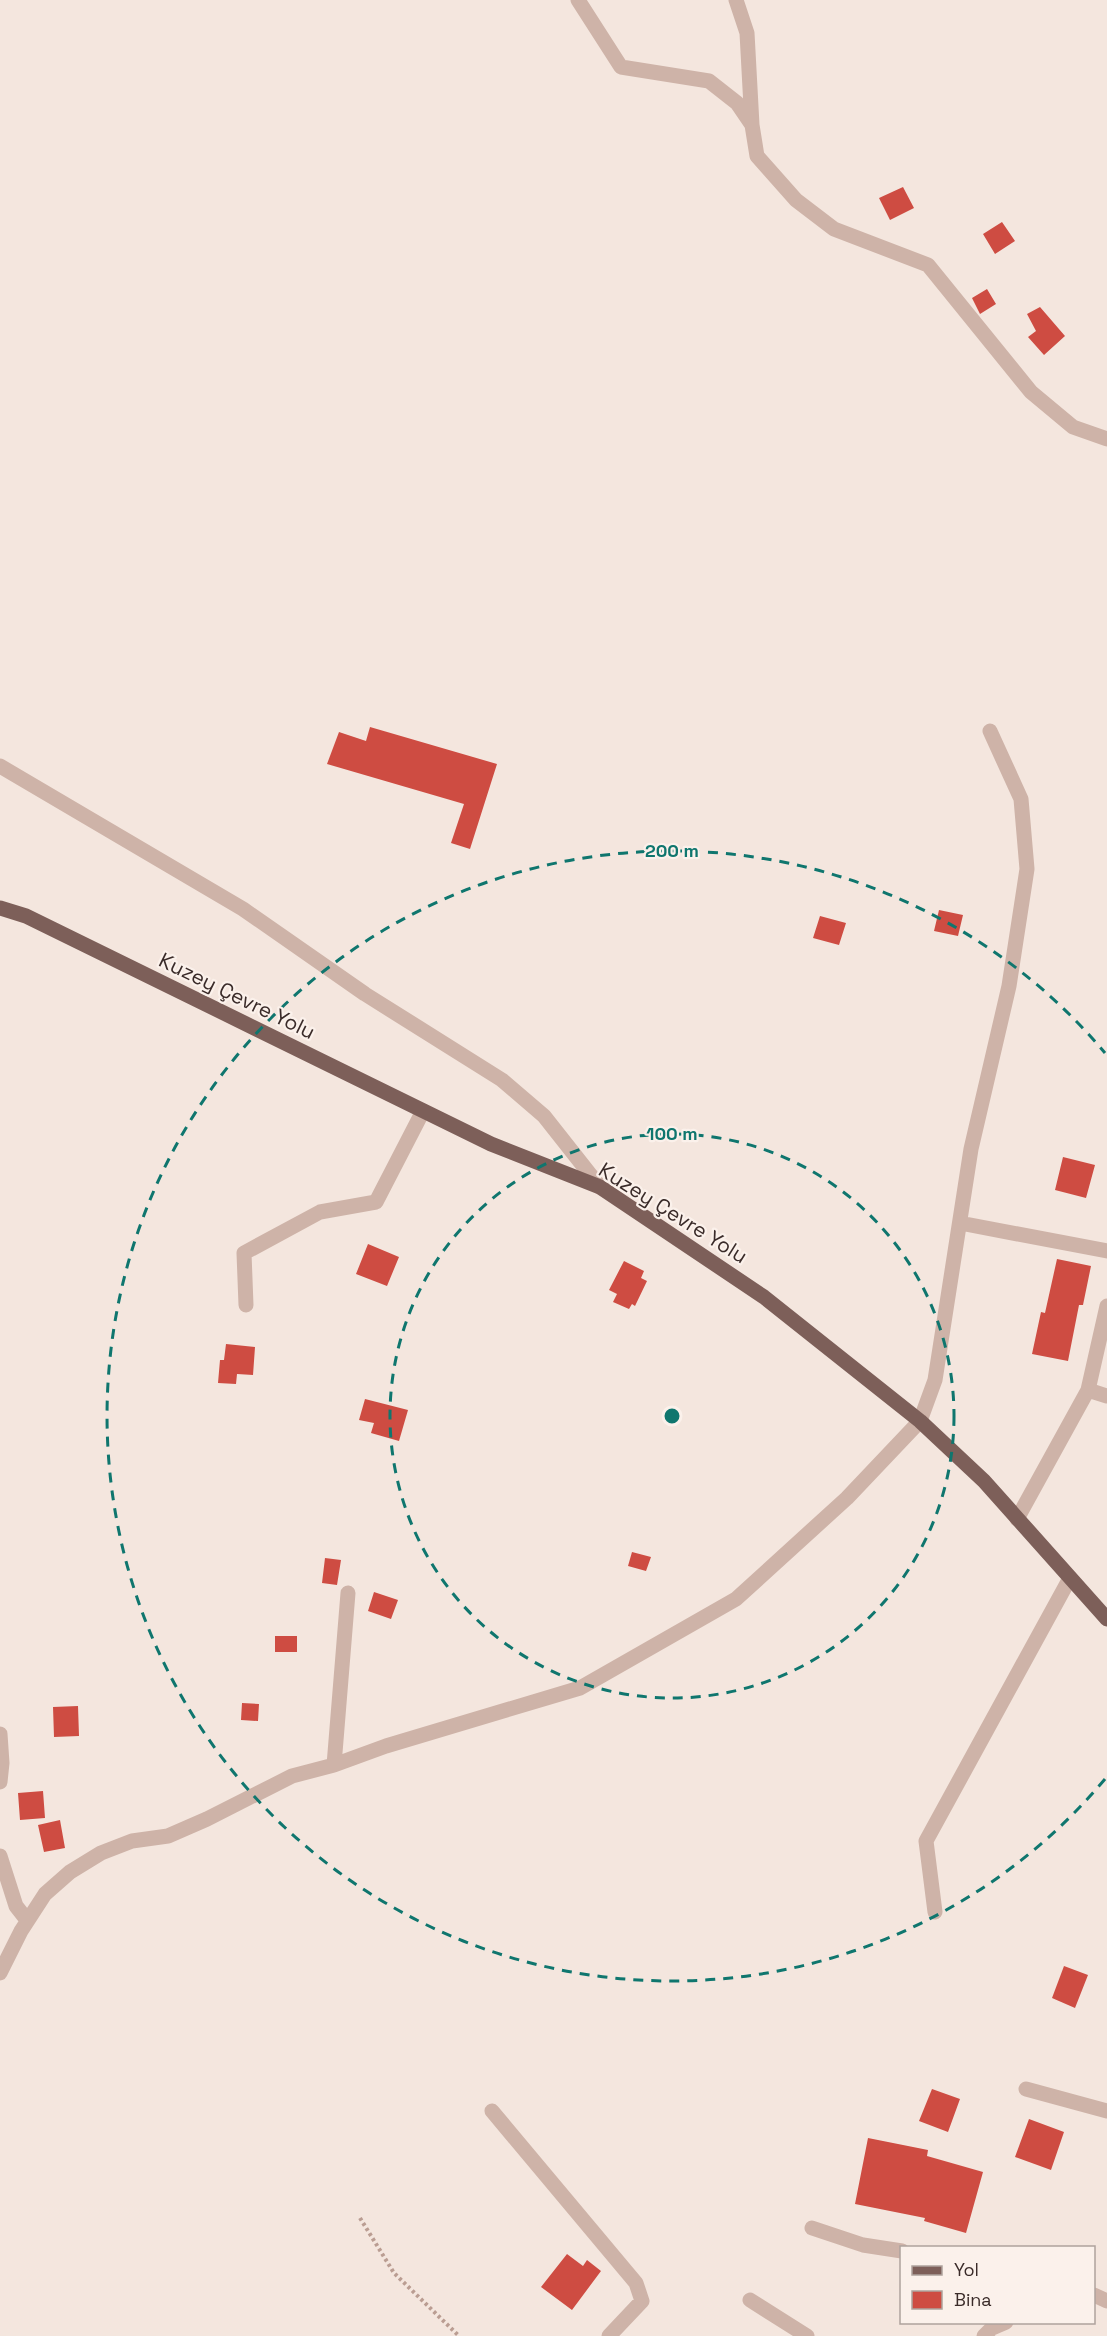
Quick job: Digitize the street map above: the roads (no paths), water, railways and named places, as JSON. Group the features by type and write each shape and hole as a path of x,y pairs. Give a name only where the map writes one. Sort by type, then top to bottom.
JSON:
{"main road":[{"name":"Kuzey Çevre Yolu","path":"0,908 26,916 491,1144 600,1187 764,1297 920,1421 984,1481 1107,1619"}],"street":[{"path":"578,0 621,67 709,81 737,103 752,125"},
{"path":"736,0 747,33 752,125 757,156 796,200 834,229 928,265 1031,392 1073,427 1107,439"},
{"path":"0,1973 27,1920 45,1894 70,1872 100,1853 132,1841 168,1836 292,1776 580,1688 736,1599 847,1498 920,1421 935,1380 971,1149 1009,986 1027,869 1021,800 990,731"},
{"path":"0,766 243,909 364,994 502,1080 544,1116 600,1187"},
{"path":"246,1305 244,1253 320,1212 376,1202 423,1110"},
{"path":"960,1223 1107,1251"},
{"path":"1017,1519 1088,1390 1107,1306"},
{"path":"1088,1390 1107,1396"},
{"path":"935,1912 926,1841 1070,1578"},
{"path":"334,1765 348,1593"},
{"path":"0,1734 2,1763 0,1782"},
{"path":"0,1856 16,1906 27,1920"},
{"path":"1026,2089 1107,2111"},
{"path":"492,2111 636,2283 642,2301 609,2336"},
{"path":"812,2228 863,2245 900,2251"},
{"path":"750,2300 807,2336"},
{"path":"984,2336 992,2328 1001,2324"}]}
